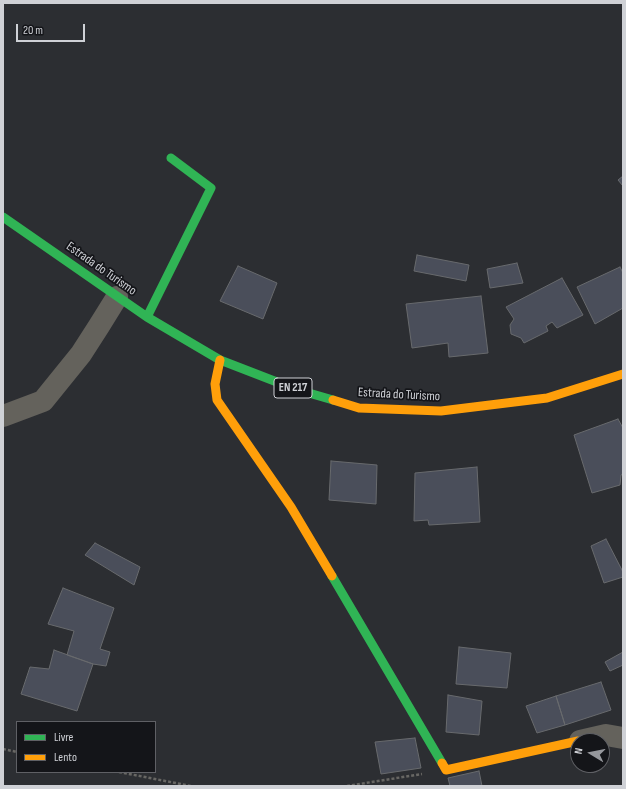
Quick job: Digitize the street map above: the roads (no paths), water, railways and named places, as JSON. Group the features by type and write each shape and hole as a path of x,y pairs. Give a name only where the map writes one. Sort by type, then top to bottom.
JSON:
{"street":[{"path":"147,317 211,188 171,158"},
{"name":"Estrada do Turismo","path":"3,218 116,297 220,360 295,389 359,408 441,411 547,398 623,374"},
{"path":"3,416 43,401 80,354 116,297"},
{"path":"220,360 215,384 217,400 291,507 446,770 570,743"},
{"path":"610,736 623,738"}]}
